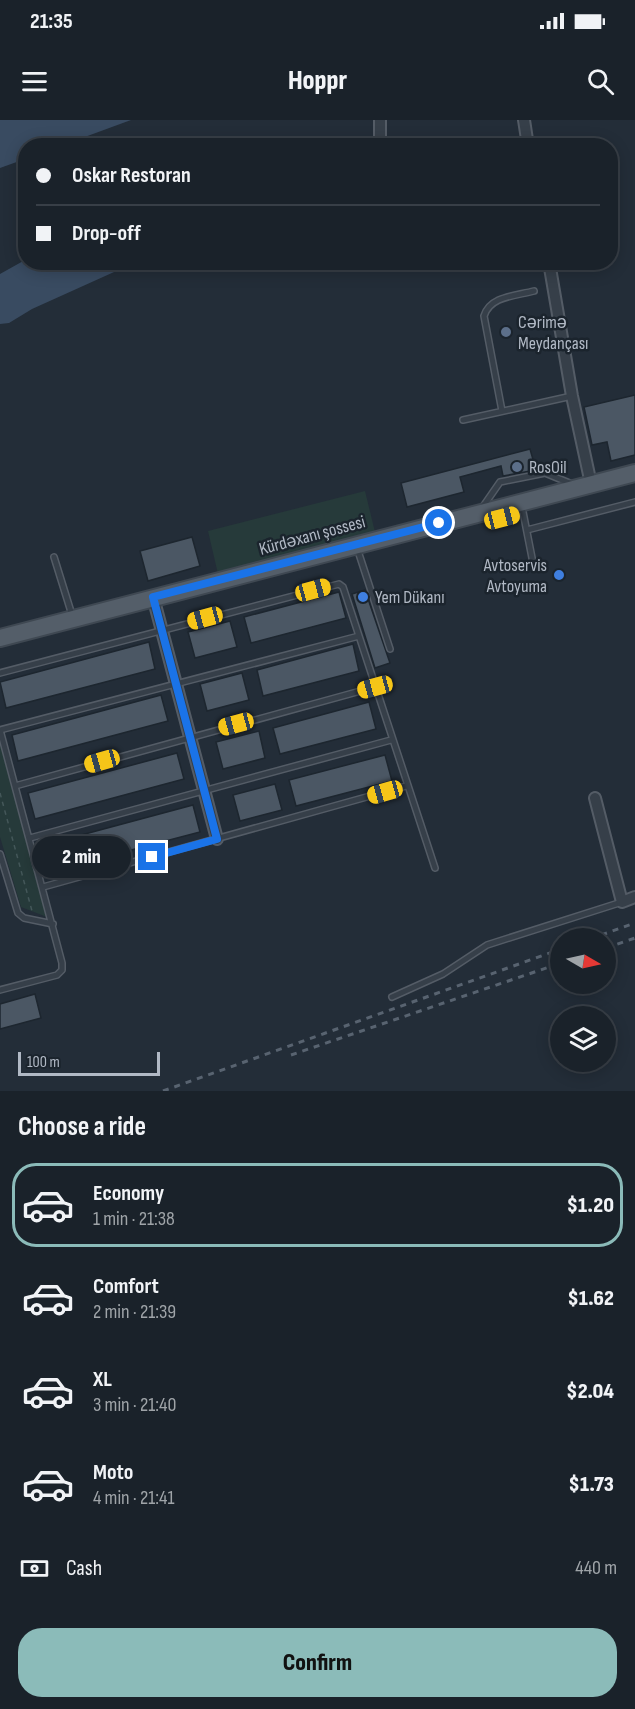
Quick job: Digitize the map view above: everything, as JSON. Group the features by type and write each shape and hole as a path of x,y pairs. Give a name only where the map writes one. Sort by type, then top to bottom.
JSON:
{"main road":[{"name":"Kürdəxanı şossesi","path":"0,638 359,554 523,512 635,473"},
{"name":"Kürdəxanı şossesi","path":"0,648 480,512 585,489 635,484"}],"street":[{"path":"380,120 380,138"},
{"path":"524,120 527,138"},
{"path":"550,270 585,489"},
{"path":"154,603 217,839"},
{"path":"595,798 622,902 635,897"}],"lane":[{"path":"502,411 484,316 487,306 492,302 534,291"},
{"path":"463,420 572,396"},
{"path":"480,512 500,482 545,473 585,489"},
{"path":"527,530 635,502"},
{"path":"523,512 534,567"},
{"path":"359,554 390,649"},
{"path":"54,557 74,620"},
{"path":"0,673 339,584 343,587 406,786 435,868"},
{"path":"0,990 57,975 62,970 53,924 0,730 358,636"},
{"path":"15,786 190,736 375,687"},
{"path":"30,838 391,740"},
{"path":"43,887 406,786"},
{"path":"0,854 18,913 24,918 53,924"},
{"path":"392,997 443,974 487,945 622,902"}],"path":[{"path":"0,793 32,911"}],"green space":[{"path":"365,491 375,532 218,574 208,531"},
{"path":"0,744 47,917 21,907 0,837"}],"water":[{"path":"0,120 131,120 82,138 18,138 18,162 0,168"},
{"path":"18,264 18,270 118,270 32,309 9,323 0,324 0,274"}],"building":[{"path":"635,395 635,455 611,461 607,442 592,445 584,407"},
{"path":"530,449 536,470 503,476 501,466 460,477 464,492 407,507 401,483"},
{"path":"192,537 200,566 148,581 140,551"},
{"path":"365,590 390,663 375,668 352,594"},
{"path":"339,592 346,618 251,643 244,617"},
{"path":"230,621 237,647 195,658 188,632"},
{"path":"149,642 155,669 6,708 0,682"},
{"path":"353,644 359,671 263,696 257,670"},
{"path":"242,673 249,700 207,711 200,684"},
{"path":"161,695 168,721 18,761 12,735"},
{"path":"369,702 376,729 280,754 273,728"},
{"path":"259,731 265,758 223,769 216,742"},
{"path":"177,753 184,779 35,819 28,793"},
{"path":"385,755 392,781 296,806 289,780"},
{"path":"275,784 282,810 240,821 233,795"},
{"path":"193,805 200,832 51,871 44,845"},
{"path":"35,994 41,1018 0,1029 0,1004"}],"railway":[{"path":"616,930 635,923"},
{"path":"616,945 635,938"},
{"path":"163,1091 550,953"},
{"path":"291,1055 550,967"}],"place":[{"name":"Cərimə Meydançası","path":"506,332"},
{"name":"RosOil","path":"517,467"},
{"name":"Avtoservis Avtoyuma","path":"559,575"},
{"name":"Yem Dükanı","path":"363,597"}],"route":[{"path":"152,857 217,839 153,597 439,523"}]}
